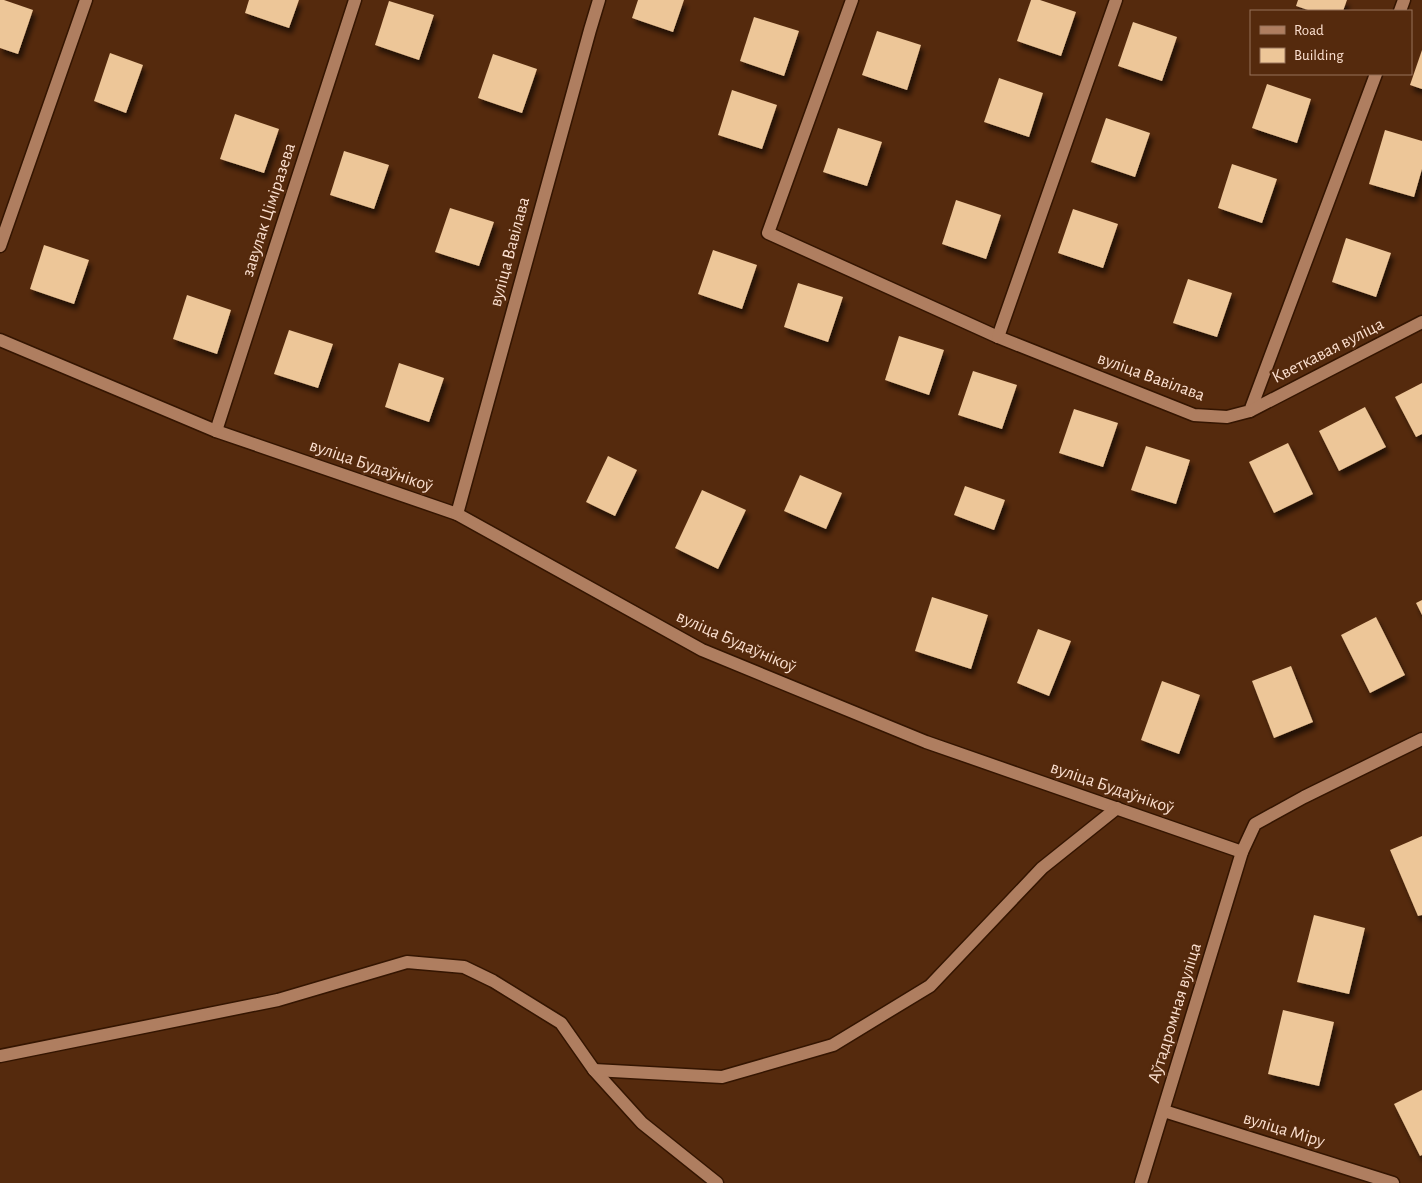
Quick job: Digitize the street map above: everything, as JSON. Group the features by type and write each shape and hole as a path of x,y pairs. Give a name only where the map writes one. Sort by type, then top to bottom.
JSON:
{"street":[{"path":"0,246 86,0"},
{"name":"завулак Ціміразева","path":"216,431 354,0"},
{"name":"вуліца Вавілава","path":"457,514 599,0"},
{"name":"вуліца Вавілава","path":"852,0 768,233 998,337 1194,415 1227,417 1250,410"},
{"path":"998,337 1116,0"},
{"path":"1250,410 1376,75"},
{"name":"Кветкавая вуліца","path":"1250,410 1422,322"},
{"name":"вуліца Будаўнікоў","path":"0,340 216,431 457,514 702,650 926,742 1242,852"},
{"path":"1242,852 1255,824 1304,797 1422,738"},
{"path":"594,1070 722,1077 833,1045 930,986 1042,868 1117,808"},
{"name":"Аўтадромная вуліца","path":"1141,1183 1242,852"},
{"path":"0,1056 278,1000 407,962 464,967 493,981 561,1023 594,1070 642,1123 717,1183"},
{"name":"вуліца Міру","path":"1164,1111 1393,1183"}],"building":[{"path":"0,0 33,10 18,54 0,48"},
{"path":"249,0 299,0 289,28 245,13"},
{"path":"638,0 684,0 673,32 632,18"},
{"path":"1031,0 1040,0 1076,12 1061,56 1017,41"},
{"path":"1298,0 1347,0 1343,10 1308,10 1296,6"},
{"path":"389,1 434,15 419,60 375,45"},
{"path":"754,17 799,31 784,76 740,61"},
{"path":"1133,22 1177,37 1162,81 1118,66"},
{"path":"877,31 921,45 907,90 862,75"},
{"path":"1422,50 1422,89 1410,85"},
{"path":"110,53 143,65 126,113 94,101"},
{"path":"493,54 537,69 522,113 478,98"},
{"path":"999,78 1043,93 1029,137 984,122"},
{"path":"1267,84 1311,99 1297,143 1252,128"},
{"path":"732,90 777,105 762,149 718,135"},
{"path":"235,114 279,129 264,173 220,159"},
{"path":"1106,118 1150,133 1135,177 1091,162"},
{"path":"838,128 882,142 867,186 823,172"},
{"path":"1385,130 1422,141 1422,169 1414,197 1369,184"},
{"path":"344,151 389,165 374,209 330,195"},
{"path":"1232,164 1277,179 1262,223 1218,208"},
{"path":"956,200 1001,215 986,259 942,244"},
{"path":"450,208 494,222 479,266 435,252"},
{"path":"1073,209 1118,224 1103,268 1058,253"},
{"path":"1346,238 1391,253 1376,297 1332,282"},
{"path":"44,245 89,260 74,304 30,289"},
{"path":"713,250 757,265 742,309 698,294"},
{"path":"1188,279 1232,293 1217,337 1173,323"},
{"path":"798,283 843,297 828,342 784,327"},
{"path":"187,295 231,310 217,354 173,339"},
{"path":"289,330 333,344 318,388 274,374"},
{"path":"899,336 944,350 929,395 885,380"},
{"path":"399,363 444,378 429,422 385,407"},
{"path":"973,371 1017,385 1002,429 958,415"},
{"path":"1422,383 1422,434 1416,437 1395,397"},
{"path":"1365,407 1386,447 1339,471 1319,431"},
{"path":"1074,409 1118,423 1103,467 1059,453"},
{"path":"1288,443 1313,494 1274,513 1249,462"},
{"path":"1146,446 1190,460 1176,504 1131,490"},
{"path":"608,456 637,470 615,516 586,502"},
{"path":"800,475 842,493 826,529 784,511"},
{"path":"965,486 1005,500 994,530 954,515"},
{"path":"702,490 746,510 718,569 675,548"},
{"path":"932,597 988,615 971,669 915,651"},
{"path":"1422,600 1422,615 1416,603"},
{"path":"1376,617 1405,675 1370,693 1341,635"},
{"path":"1038,629 1071,641 1049,696 1017,683"},
{"path":"1291,666 1313,722 1274,738 1252,681"},
{"path":"1162,681 1200,695 1179,754 1141,740"},
{"path":"1422,836 1422,915 1418,916 1390,850"},
{"path":"1314,915 1365,928 1349,994 1297,982"},
{"path":"1283,1010 1334,1022 1319,1086 1268,1074"},
{"path":"1422,1090 1422,1155 1420,1156 1394,1104"}]}
